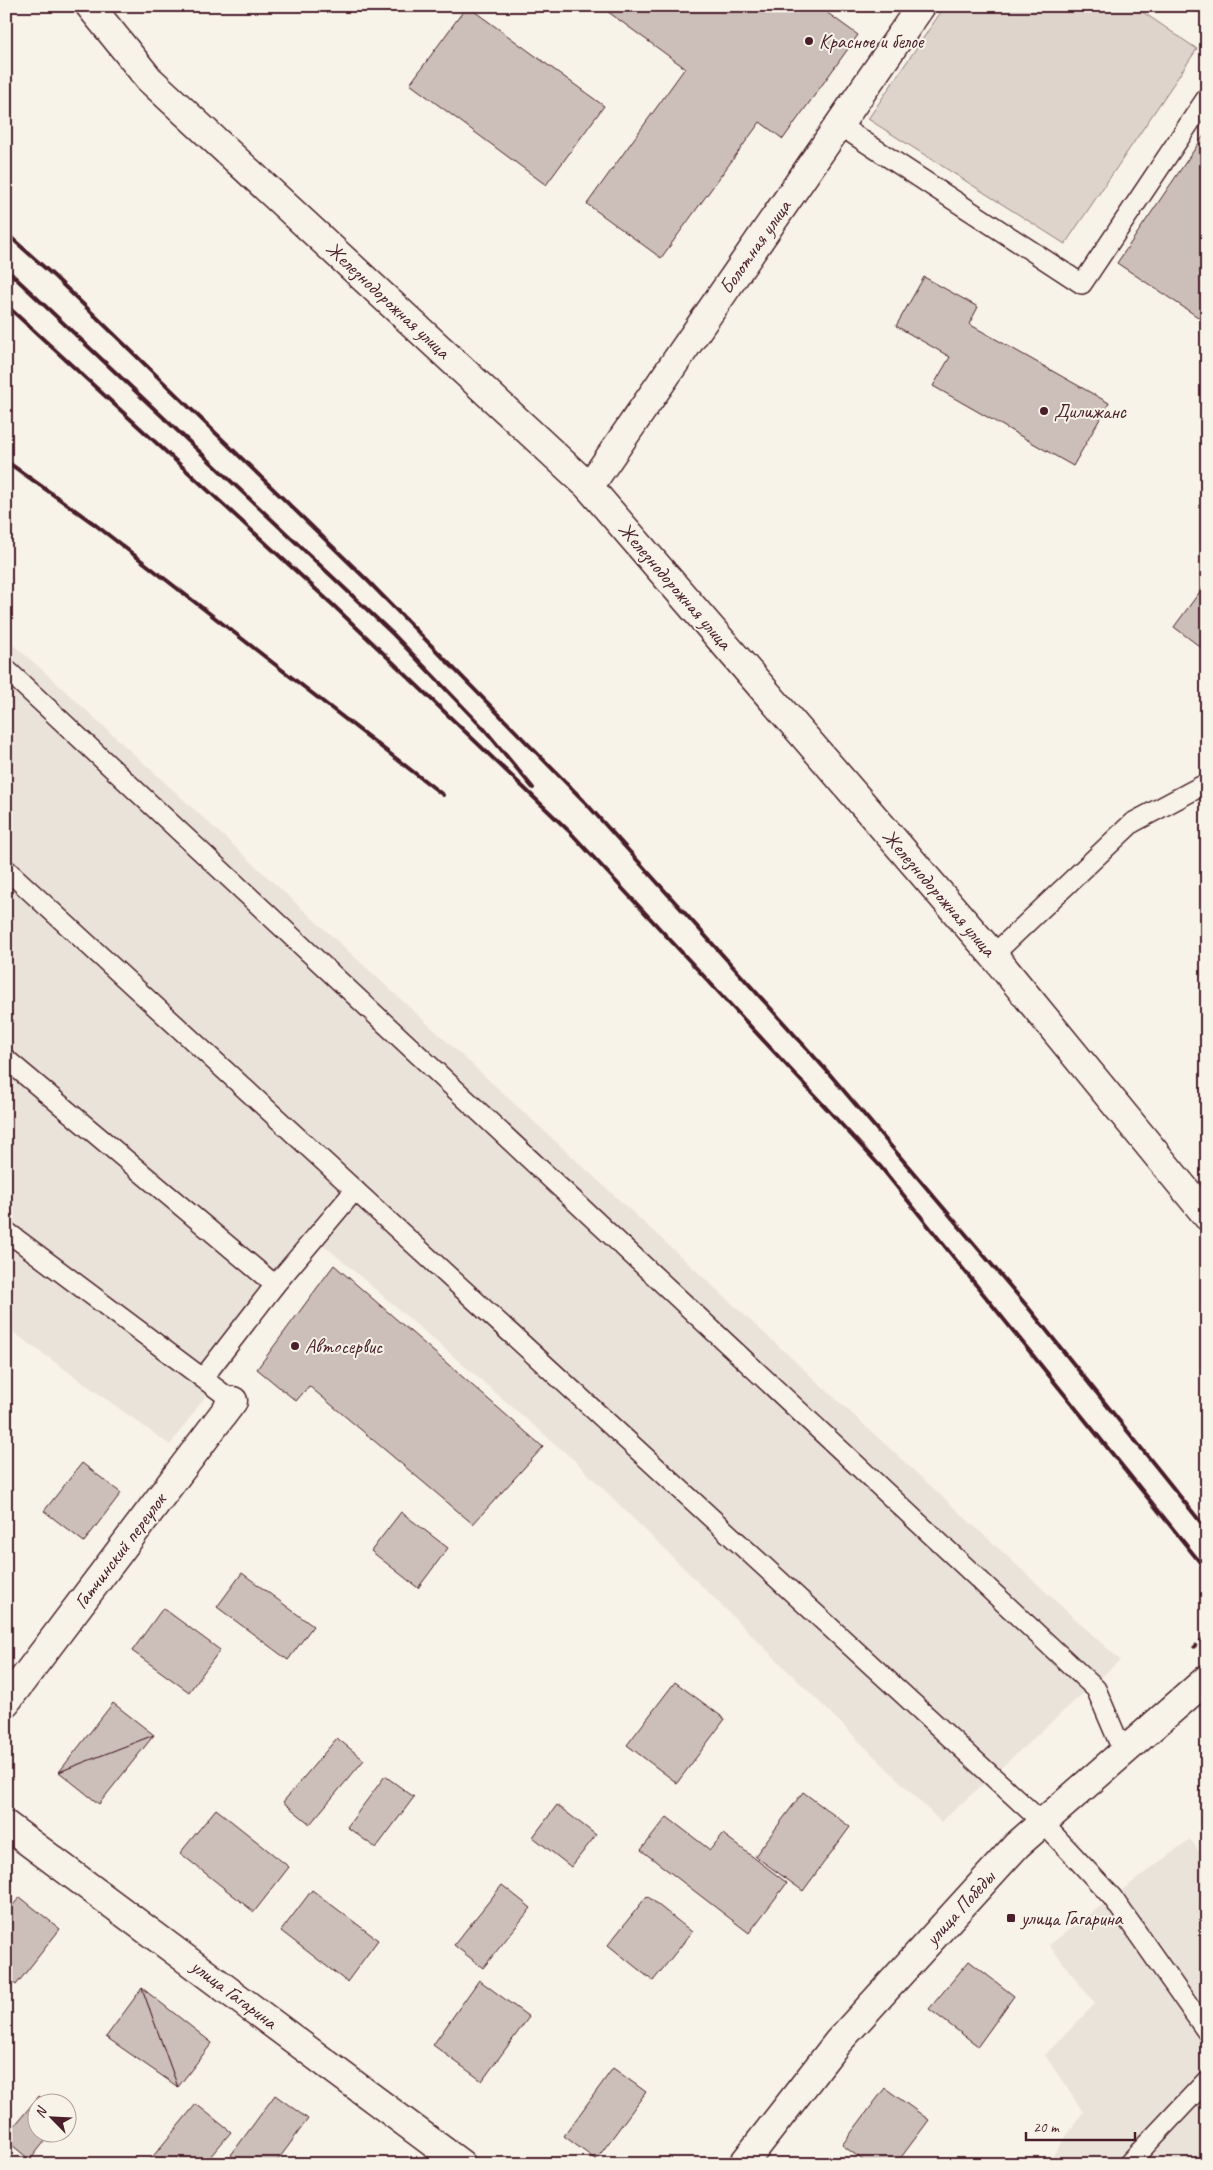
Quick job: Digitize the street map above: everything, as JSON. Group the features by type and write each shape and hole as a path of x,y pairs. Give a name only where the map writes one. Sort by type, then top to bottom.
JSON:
{"street":[{"name":"Железнодорожная улица","path":"90,6 149,78 590,487 992,955 1207,1216"},
{"name":"Болотная улица","path":"590,487 921,6"},
{"name":"Гатчинский переулок","path":"6,1702 233,1401"},
{"name":"улица Победы","path":"743,2164 837,2043 1017,1845 1207,1680"},
{"name":"улица Гагарина","path":"6,1825 461,2164"}],"lane":[{"path":"839,125 1082,284 1207,97"},
{"path":"6,669 1096,1689 1123,1752"},
{"path":"992,955 1132,823 1207,783"},
{"path":"6,869 1043,1823 1112,1897 1207,2032"},
{"path":"6,1059 275,1285"},
{"path":"203,1378 275,1285 355,1190"},
{"path":"6,1231 233,1401"},
{"path":"1128,2164 1207,2080"}],"path":[{"path":"1194,1648 1207,1635"}],"shaded area":[{"path":"945,6 1134,6 1197,49 1065,244 868,119"},
{"path":"6,639 38,666 1120,1660 941,1822 575,1461 319,1241 170,1445 6,1327"},
{"path":"1190,1839 1207,1863 1207,2164 1047,2164 1083,2112 1045,2055 1095,2004 1049,1945"}],"building":[{"path":"467,6 604,106 546,185 410,84"},
{"path":"600,6 818,6 858,35 783,139 760,122 661,258 587,204 685,68"},
{"path":"1207,131 1207,323 1117,263"},
{"path":"924,277 978,307 969,324 1109,403 1073,466 933,386 950,357 896,326"},
{"path":"1207,582 1207,652 1174,627"},
{"path":"334,1265 543,1447 473,1524 309,1386 296,1401 257,1369"},
{"path":"82,1463 121,1493 84,1542 44,1511"},
{"path":"401,1512 448,1548 418,1588 371,1551"},
{"path":"242,1573 313,1626 288,1660 217,1607"},
{"path":"163,1608 220,1650 189,1692 132,1651"},
{"path":"675,1682 725,1719 677,1783 627,1745"},
{"path":"113,1703 154,1735 59,1772"},
{"path":"154,1735 99,1804 59,1772"},
{"path":"337,1738 364,1760 310,1824 283,1802"},
{"path":"385,1776 414,1797 376,1848 347,1827"},
{"path":"803,1792 850,1827 803,1891 755,1856"},
{"path":"557,1805 596,1835 571,1867 533,1837"},
{"path":"216,1809 289,1867 254,1912 180,1853"},
{"path":"667,1817 710,1850 723,1834 787,1883 749,1933 641,1850"},
{"path":"502,1885 531,1908 483,1968 454,1945"},
{"path":"312,1890 378,1940 347,1982 281,1931"},
{"path":"647,1896 692,1932 653,1981 608,1945"},
{"path":"20,1897 60,1929 16,1985 6,1977 6,1913"},
{"path":"969,1961 1014,1996 978,2046 929,2009"},
{"path":"479,1980 529,2017 482,2081 433,2045"},
{"path":"142,1988 178,2087 106,2037"},
{"path":"142,1988 212,2043 178,2087"},
{"path":"613,2068 646,2092 596,2160 564,2136"},
{"path":"885,2088 929,2120 896,2164 868,2164 842,2145"},
{"path":"275,2095 308,2119 275,2164 243,2164 231,2155"},
{"path":"196,2104 231,2132 204,2164 154,2164 150,2160"},
{"path":"28,2109 28,2142 44,2142 30,2160 6,2140 6,2136"}],"railway":[{"path":"6,233 55,277 367,580 584,801 827,1071 1027,1306 1207,1530"},
{"path":"6,269 393,634 485,730 533,788"},
{"path":"6,305 334,606 570,832 880,1166 1207,1571"},
{"path":"6,461 93,523 443,795"}],"place":[{"name":"Красное и белое","path":"809,41"},
{"name":"Дилижанс","path":"1044,411"},
{"name":"Автосервис","path":"295,1346"},
{"name":"улица Гагарина","path":"1011,1918"}]}
